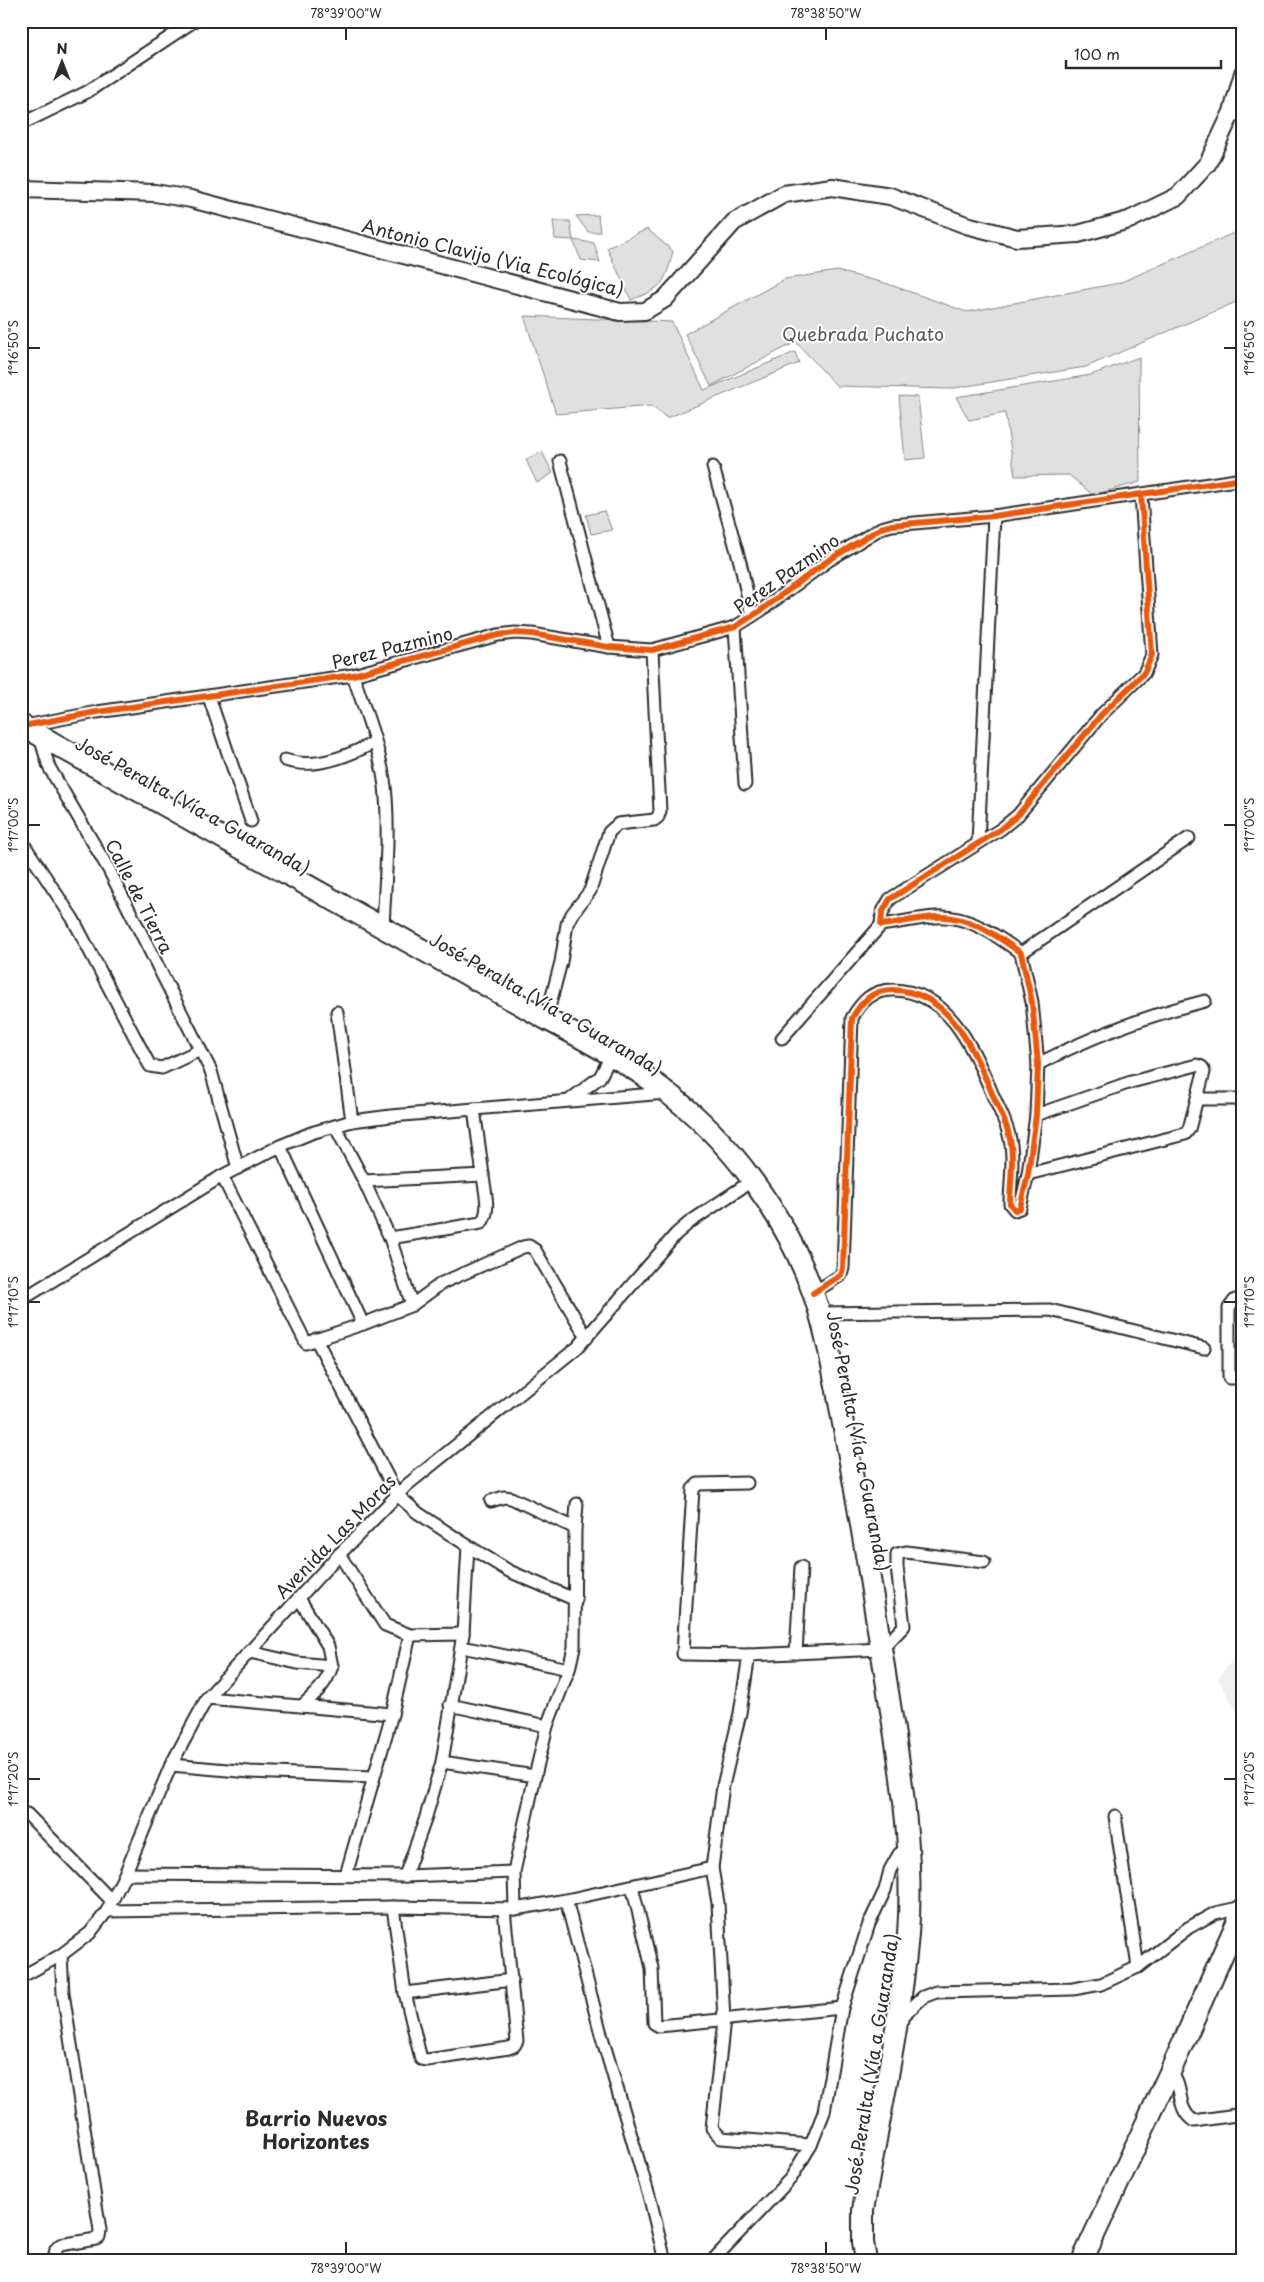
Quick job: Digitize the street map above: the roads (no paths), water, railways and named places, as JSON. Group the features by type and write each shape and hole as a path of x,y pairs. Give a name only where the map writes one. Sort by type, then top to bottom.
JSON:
{"highway":[{"name":"José Peralta (Vía a Guaranda)","path":"22,726 612,1054 670,1092 706,1126 753,1180 781,1224 813,1293 820,1313 835,1378 882,1649 904,1797 908,1848 908,1933 897,2022 863,2210 863,2242 866,2261"},
{"path":"1082,2261 1170,2072 1243,1908"}],"main road":[{"name":"Antonio Clavijo (Via Ecológica)","path":"21,189 156,193 190,199 620,312 645,311 665,299 734,222 784,194 832,187 890,196 966,225 1017,238 1078,234 1129,220 1178,196 1208,163 1232,112 1243,73"}],"street":[{"path":"21,124 87,92 191,22"},
{"path":"560,460 609,648"},
{"path":"713,467 740,562 752,616"},
{"name":"Perez Pazmino","path":"22,726 97,712 353,675 490,637 515,633 609,648 652,650 734,627 829,560 881,528 892,525 994,516 1243,479"},
{"path":"782,1038 881,925 882,913 890,899 1001,829 1018,815 1101,716 1144,673 1152,655 1141,495"},
{"path":"978,842 994,516"},
{"path":"734,627 745,784"},
{"path":"546,1019 561,962 567,924 572,914 590,891 610,832 618,824 654,820 658,817 660,811 652,650"},
{"path":"353,675 375,742 384,785 387,819 383,928"},
{"path":"209,696 251,821"},
{"name":"Calle de Tierra","path":"40,736 49,767 109,870 211,1071 238,1168"},
{"path":"285,760 296,764 313,763 358,751 375,742"},
{"path":"1021,953 1189,838"},
{"path":"21,840 72,919 150,1066 162,1068 200,1050"},
{"path":"813,1293 841,1275 843,1268 852,1018 860,1004 870,995 884,990 905,990 924,996 955,1022 969,1042 1009,1136 1010,1204 1015,1210 1020,1208 1028,1174 1036,1114 1038,1064 1032,1002 1021,953 991,931 956,918 936,917 881,925"},
{"path":"1038,1064 1084,1042 1168,1010 1205,1001"},
{"path":"337,1012 352,1121"},
{"path":"572,1099 600,1077 612,1054"},
{"path":"1028,1174 1180,1137 1189,1129 1204,1072 1202,1067 1197,1065 1131,1082 1036,1114"},
{"path":"21,1300 222,1176 280,1146 312,1133 352,1121 572,1099 670,1092"},
{"path":"1197,1099 1243,1099"},
{"path":"390,1238 481,1223 486,1218 487,1211 474,1109"},
{"path":"335,1126 364,1181 390,1238 412,1304"},
{"path":"280,1146 363,1324"},
{"path":"364,1181 482,1175"},
{"path":"222,1176 306,1343 363,1324 412,1304 442,1283 529,1246 535,1250 587,1338"},
{"name":"Avenida Las Moras","path":"23,1972 61,1954 90,1933 109,1906 125,1874 170,1764 207,1698 339,1554 397,1495 587,1338 676,1234 690,1222 753,1180"},
{"path":"1243,1300 1235,1300 1229,1308 1229,1378 1243,1378"},
{"path":"820,1313 1050,1310 1204,1348"},
{"path":"316,1339 397,1495 418,1513 509,1571 576,1600"},
{"path":"747,1483 698,1484 693,1489 682,1654 749,1655 882,1649 904,1626 897,1568 898,1554 906,1552 984,1562"},
{"path":"491,1501 504,1497 511,1498 575,1528"},
{"path":"393,1907 405,1993 421,2058 427,2060 514,2046 517,2041 512,1980 510,1909 514,1872 547,1726 569,1669 574,1647 577,1504"},
{"path":"406,1876 442,1762 450,1705 462,1647 468,1546"},
{"path":"339,1554 385,1625 410,1635 463,1634"},
{"path":"796,1653 801,1567"},
{"path":"299,1598 328,1646 332,1666 328,1680 322,1689 302,1706"},
{"path":"346,1874 360,1833 373,1777 392,1714 410,1635"},
{"path":"462,1647 569,1669"},
{"path":"250,1652 298,1663 332,1666"},
{"path":"749,1655 740,1713 717,1821 712,1868 718,1903 724,2020 712,2128 721,2138 811,2144"},
{"path":"207,1698 392,1714"},
{"path":"450,1705 547,1726"},
{"path":"442,1762 535,1776"},
{"path":"170,1764 250,1772 373,1777"},
{"path":"27,1814 109,1906 510,1909 566,1900 712,1868"},
{"path":"1116,1816 1138,1967"},
{"path":"712,2261 790,2178 811,2144 824,2112 842,2008 869,1924 884,1890 890,1870 899,1854 908,1848"},
{"path":"125,1874 346,1874 406,1876 514,1872"},
{"path":"632,1886 652,1968 654,2023 659,2026 842,2008"},
{"path":"566,1900 606,2051 651,2203 665,2261"},
{"path":"897,2022 923,1997 936,1992 1073,1988 1101,1984 1138,1967 1188,1928 1215,1913 1243,1908"},
{"path":"54,2261 56,2249 60,2245 96,2239 99,2236 100,2230 63,1993 61,1954"},
{"path":"405,1993 512,1980"},
{"path":"1170,2072 1177,2078 1184,2110 1188,2117 1194,2121 1243,2114"}],"district":[{"name":"Barrio Nuevos Horizontes","path":"316,2130"}],"park label":[{"name":"Quebrada Puchato","path":"863,333"}]}
